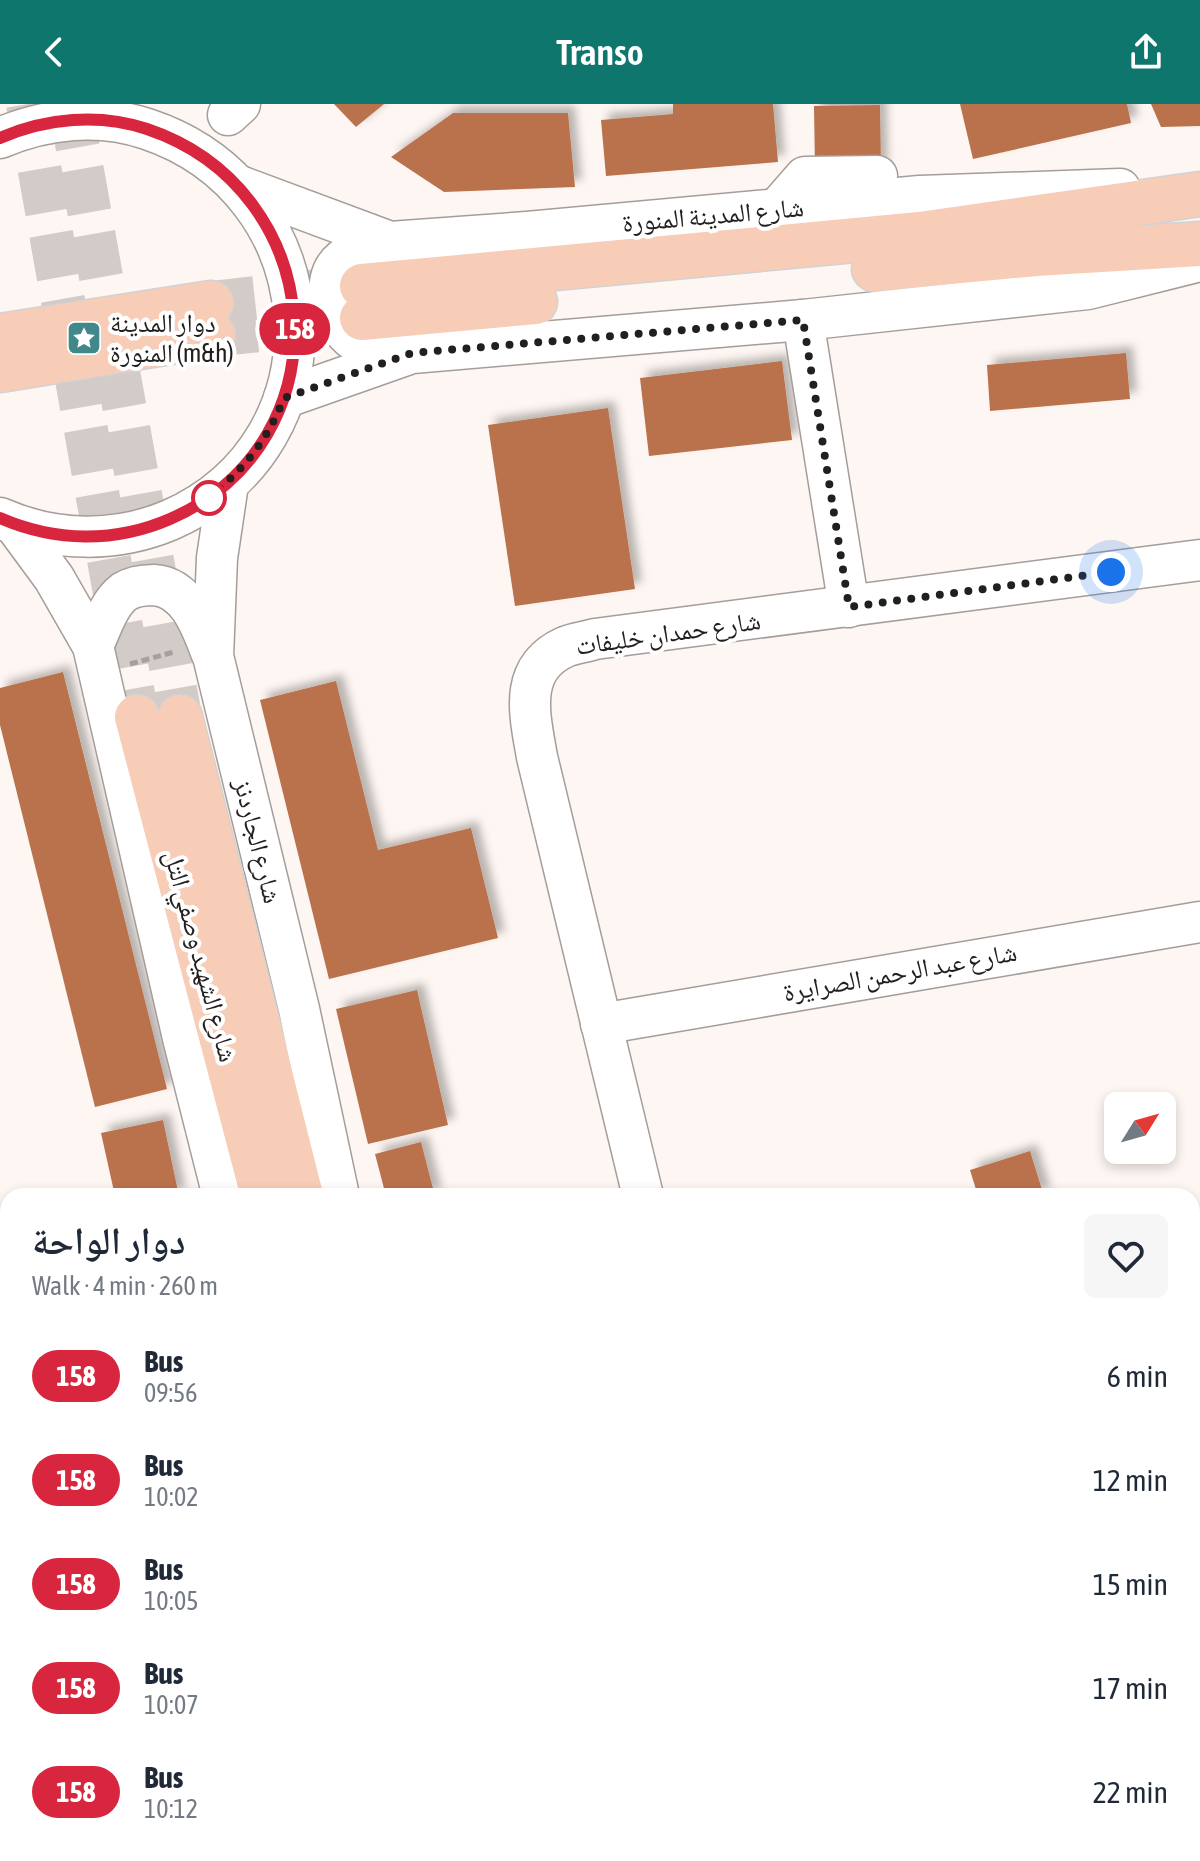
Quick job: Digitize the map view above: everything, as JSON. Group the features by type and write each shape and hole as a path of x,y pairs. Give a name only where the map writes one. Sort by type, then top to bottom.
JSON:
{"main road":[{"name":"شارع المدينة المنورة","path":"1200,194 920,234 362,302 1200,244"},
{"path":"0,336 212,319 0,370"},
{"name":"شارع الشهيد وصفي التل","path":"137,717 261,1188"},
{"name":"شارع الشهيد وصفي التل","path":"180,717 299,1188"}],"street":[{"path":"0,138 44,123 105,120 135,125 155,120 204,156 237,185 256,207 271,231 291,285 295,342 292,371 284,398 261,444 228,484 191,510 149,529 105,537 59,536 7,522"},
{"name":"شارع المدينة المنورة","path":"237,185 390,242 920,196 1200,187"},
{"path":"390,242 343,258 334,269 330,281 330,302 348,336 356,343 387,351 412,353 803,320 1088,289 1200,261"},
{"path":"803,320 849,607"},
{"path":"284,398 412,353"},
{"name":"شارع الجاردنز","path":"228,484 217,558 210,650 299,1009 337,1188"},
{"path":"7,522 54,578 95,659 221,1188"},
{"name":"شارع حمدان خليفات","path":"641,1188 537,757 529,706 531,683 542,664 564,647 595,639 1200,560"},
{"path":"95,659 111,608 124,592 141,585 164,586 183,598 199,621 210,650"},
{"name":"شارع عبد الرحمن الصرايرة","path":"601,1024 1200,922"}],"path":[{"path":"95,659 210,650"}],"building":[{"path":"334,104 384,104 356,127"},
{"path":"673,104 773,104 778,162 606,176 601,120 673,114"},
{"path":"960,104 1127,104 1131,123 973,159"},
{"path":"1151,104 1200,104 1200,126 1161,127"},
{"path":"880,105 881,169 815,169 814,106"},
{"path":"453,113 568,113 575,187 444,192 391,157"},
{"path":"1126,353 1130,399 990,411 987,365"},
{"path":"782,361 792,440 649,456 640,378"},
{"path":"608,408 635,589 515,606 488,425"},
{"path":"63,672 167,1089 95,1107 0,725 0,688"},
{"path":"336,681 378,850 471,828 498,938 329,979 260,700"},
{"path":"417,990 448,1125 368,1144 336,1009"},
{"path":"163,1120 177,1188 113,1188 101,1133"},
{"path":"421,1142 433,1188 384,1188 375,1154"},
{"path":"1030,1151 1042,1188 976,1188 970,1170"}],"tunnel":[{"path":"28,104 137,717"},
{"path":"70,104 180,717"},
{"path":"211,303 328,290"},
{"path":"213,335 334,322"}],"bus line":[{"name":"158","path":"0,138 44,123 105,120 135,125 184,144 221,169 256,207 283,258 295,314 292,371 274,422 246,465 228,484 191,510 149,529 105,537 59,536 0,518"}],"place":[{"name":"دوار المدينة المنورة (m&h)","path":"84,338"}],"route":[{"path":"209,498 246,465 274,422 284,398 412,353 803,320 849,607 1111,572"}]}
